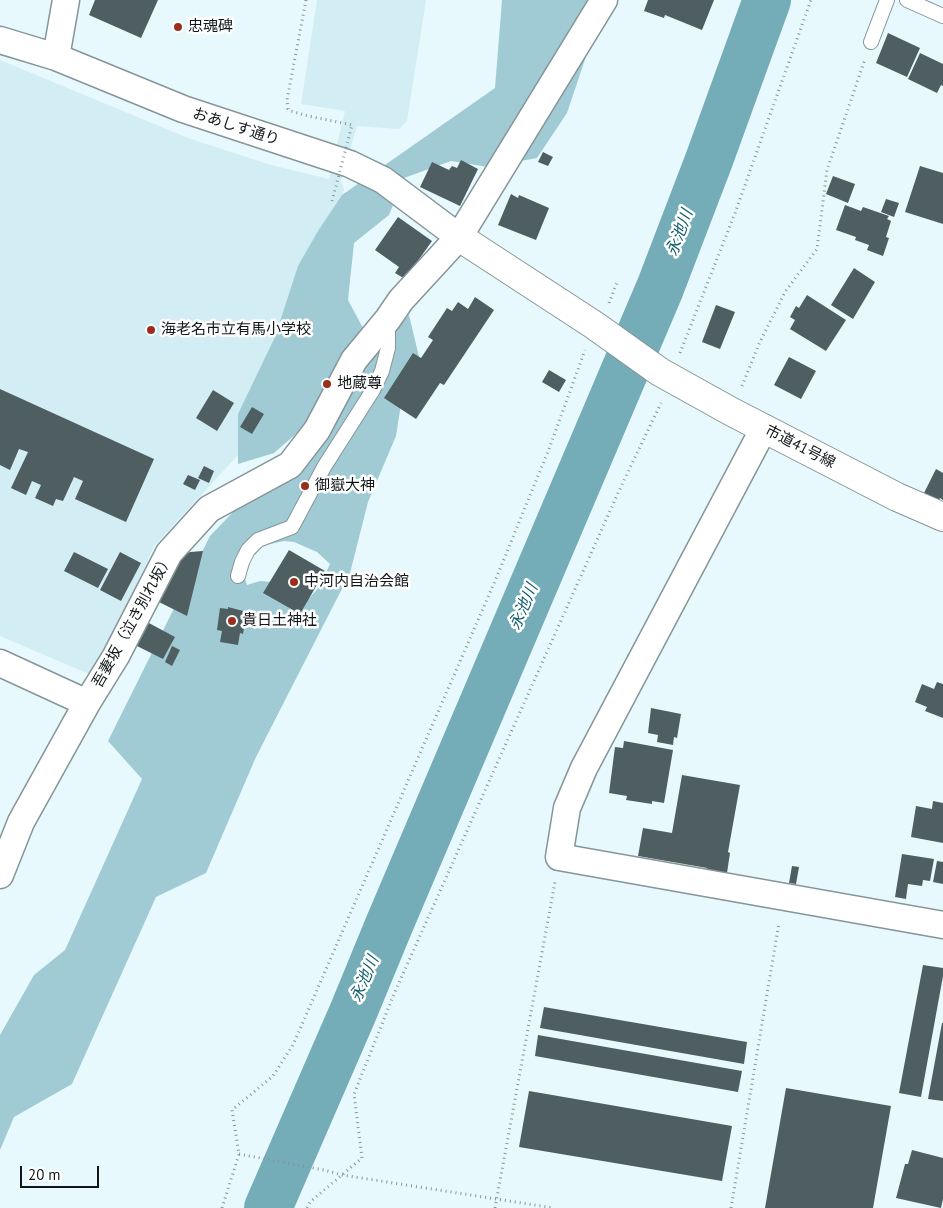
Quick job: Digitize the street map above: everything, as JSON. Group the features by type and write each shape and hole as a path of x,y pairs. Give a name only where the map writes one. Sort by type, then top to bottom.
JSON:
{"street":[{"path":"56,57 66,0"},
{"name":"吾妻坂（泣き別れ坂）","path":"0,875 21,822 116,656 169,553 209,509 290,465 317,430 354,360 401,300 459,238 604,0"},
{"name":"おあしす通り","path":"0,40 56,57 183,109 350,164 383,180 459,238"},
{"path":"459,238 599,330"},
{"name":"市道41号線","path":"599,330 667,375 732,412 897,497 943,517"},
{"path":"764,428 584,768 568,808 559,857 943,925"},
{"path":"0,663 88,703"}],"lane":[{"path":"871,42 887,0"},
{"path":"907,0 943,16"},
{"path":"238,576 248,550 258,540 292,527 324,467 373,390 382,370 388,348 388,318"}],"path":[{"path":"306,0 287,100 288,109 352,126 332,201"},
{"path":"307,1208 310,1202 362,1158 354,1094 391,1003 618,493 667,375 682,347 735,214 811,0"},
{"path":"732,412 759,344 785,292 817,249 827,170 871,42"},
{"path":"222,1208 239,1154 232,1110 273,1076 293,1045 495,581 599,330"},
{"path":"495,1208 559,857"},
{"path":"731,1208 784,896"},
{"path":"239,1154 342,1175 554,1208"}],"shaded area":[{"name":"海老名市立有馬小学校","path":"317,0 426,0 407,121 399,129 357,126 341,181 344,190 339,211 250,442 154,546 96,677 0,636 0,60 188,138 271,165 329,179 345,111 301,104"},
{"path":"502,0 605,0 567,113 537,158 488,167 451,161 404,178 389,215 354,243 348,300 364,330 312,420 274,453 238,464 238,414 275,337 298,266 342,195 495,88"},
{"path":"409,315 420,361 402,398 396,436 368,502 350,573 256,757 206,873 156,897 72,1084 14,1117 0,1150 0,1035 34,975 65,950 142,779 108,741 210,536 256,488 385,336","holes":["284,541 294,542 317,552 330,564 319,587 304,604 273,582 260,581 247,585 243,573 245,561 256,554 261,546"]}],"building":[{"path":"95,0 158,0 141,38 89,15"},
{"path":"648,0 714,0 702,30 665,15 664,18 644,11"},
{"path":"888,33 920,48 907,77 876,63"},
{"path":"920,53 943,64 943,86 941,85 937,93 908,79"},
{"path":"543,152 553,157 548,166 538,162"},
{"path":"461,160 478,169 460,206 420,187 432,162 449,170 452,166 457,168"},
{"path":"920,166 943,173 943,224 905,212"},
{"path":"833,176 855,184 848,203 826,194"},
{"path":"511,194 518,198 519,195 549,208 536,240 498,225"},
{"path":"886,199 899,203 894,217 881,212"},
{"path":"845,205 861,211 863,207 889,216 887,219 891,221 886,237 889,238 883,256 867,250 869,245 855,240 856,237 836,230"},
{"path":"398,217 432,241 405,279 395,273 399,267 375,250"},
{"path":"854,268 875,282 853,319 831,305"},
{"path":"807,295 846,320 826,351 790,329 795,320 790,317 796,306 799,308"},
{"path":"475,297 494,310 444,385 440,383 416,419 384,398 413,353 421,358 433,340 428,337 447,308 452,311 458,302 468,309"},
{"path":"716,305 735,312 720,349 702,342"},
{"path":"789,357 816,371 801,399 774,385"},
{"path":"549,370 566,380 559,392 542,382"},
{"path":"0,389 154,459 126,522 75,499 83,481 74,477 63,501 56,499 53,506 35,498 41,485 32,481 26,495 11,488 28,452 19,449 10,470 0,465"},
{"path":"213,390 234,403 217,431 196,418"},
{"path":"252,407 264,414 252,434 240,427"},
{"path":"204,466 214,471 209,483 198,478"},
{"path":"936,469 943,473 943,500 924,493"},
{"path":"188,475 200,480 195,490 183,484"},
{"name":"中河内自治会館","path":"289,550 325,571 300,614 263,593"},
{"path":"203,551 187,616 157,601 171,563 190,552"},
{"path":"74,552 108,569 98,588 64,571"},
{"path":"120,552 141,563 121,601 100,590"},
{"name":"貴日土神社","path":"228,607 247,612 243,634 240,633 238,645 220,642 222,631 217,630 220,608 228,609"},
{"path":"147,622 175,637 163,659 135,645"},
{"path":"172,646 180,650 172,666 165,662"},
{"path":"937,682 943,684 943,718 925,711 927,707 915,702 922,684 934,689"},
{"path":"651,708 681,714 677,738 674,737 673,745 657,742 658,735 648,733"},
{"path":"624,741 673,750 664,803 652,801 652,804 626,800 627,796 609,793 615,747 623,748"},
{"path":"682,775 740,785 728,852 730,853 727,873 638,856 643,828 672,833"},
{"path":"933,801 943,803 943,843 911,837 916,806 932,809"},
{"path":"902,854 934,859 930,881 923,880 922,886 908,884 906,899 895,897"},
{"path":"937,861 943,862 943,884 933,882"},
{"path":"792,866 799,867 796,884 789,883"},
{"path":"923,965 943,968 943,976 921,1097 899,1093"},
{"path":"544,1007 747,1042 744,1064 540,1028"},
{"path":"943,1023 943,1101 928,1099"},
{"path":"538,1035 742,1071 738,1092 535,1056"},
{"path":"786,1088 891,1106 873,1208 765,1208"},
{"path":"529,1091 732,1126 722,1181 519,1147"},
{"path":"912,1150 943,1158 943,1199 941,1208 896,1198 905,1164 908,1164"}],"waterway":[{"name":"永池川","path":"268,1208 354,1010 660,288 767,0"}],"place":[{"name":"忠魂碑","path":"178,27"},
{"name":"海老名市立有馬小学校","path":"151,330"},
{"name":"地蔵尊","path":"327,384"},
{"name":"御嶽大神","path":"305,486"},
{"name":"中河内自治会館","path":"294,582"},
{"name":"貴日土神社","path":"232,621"}]}
